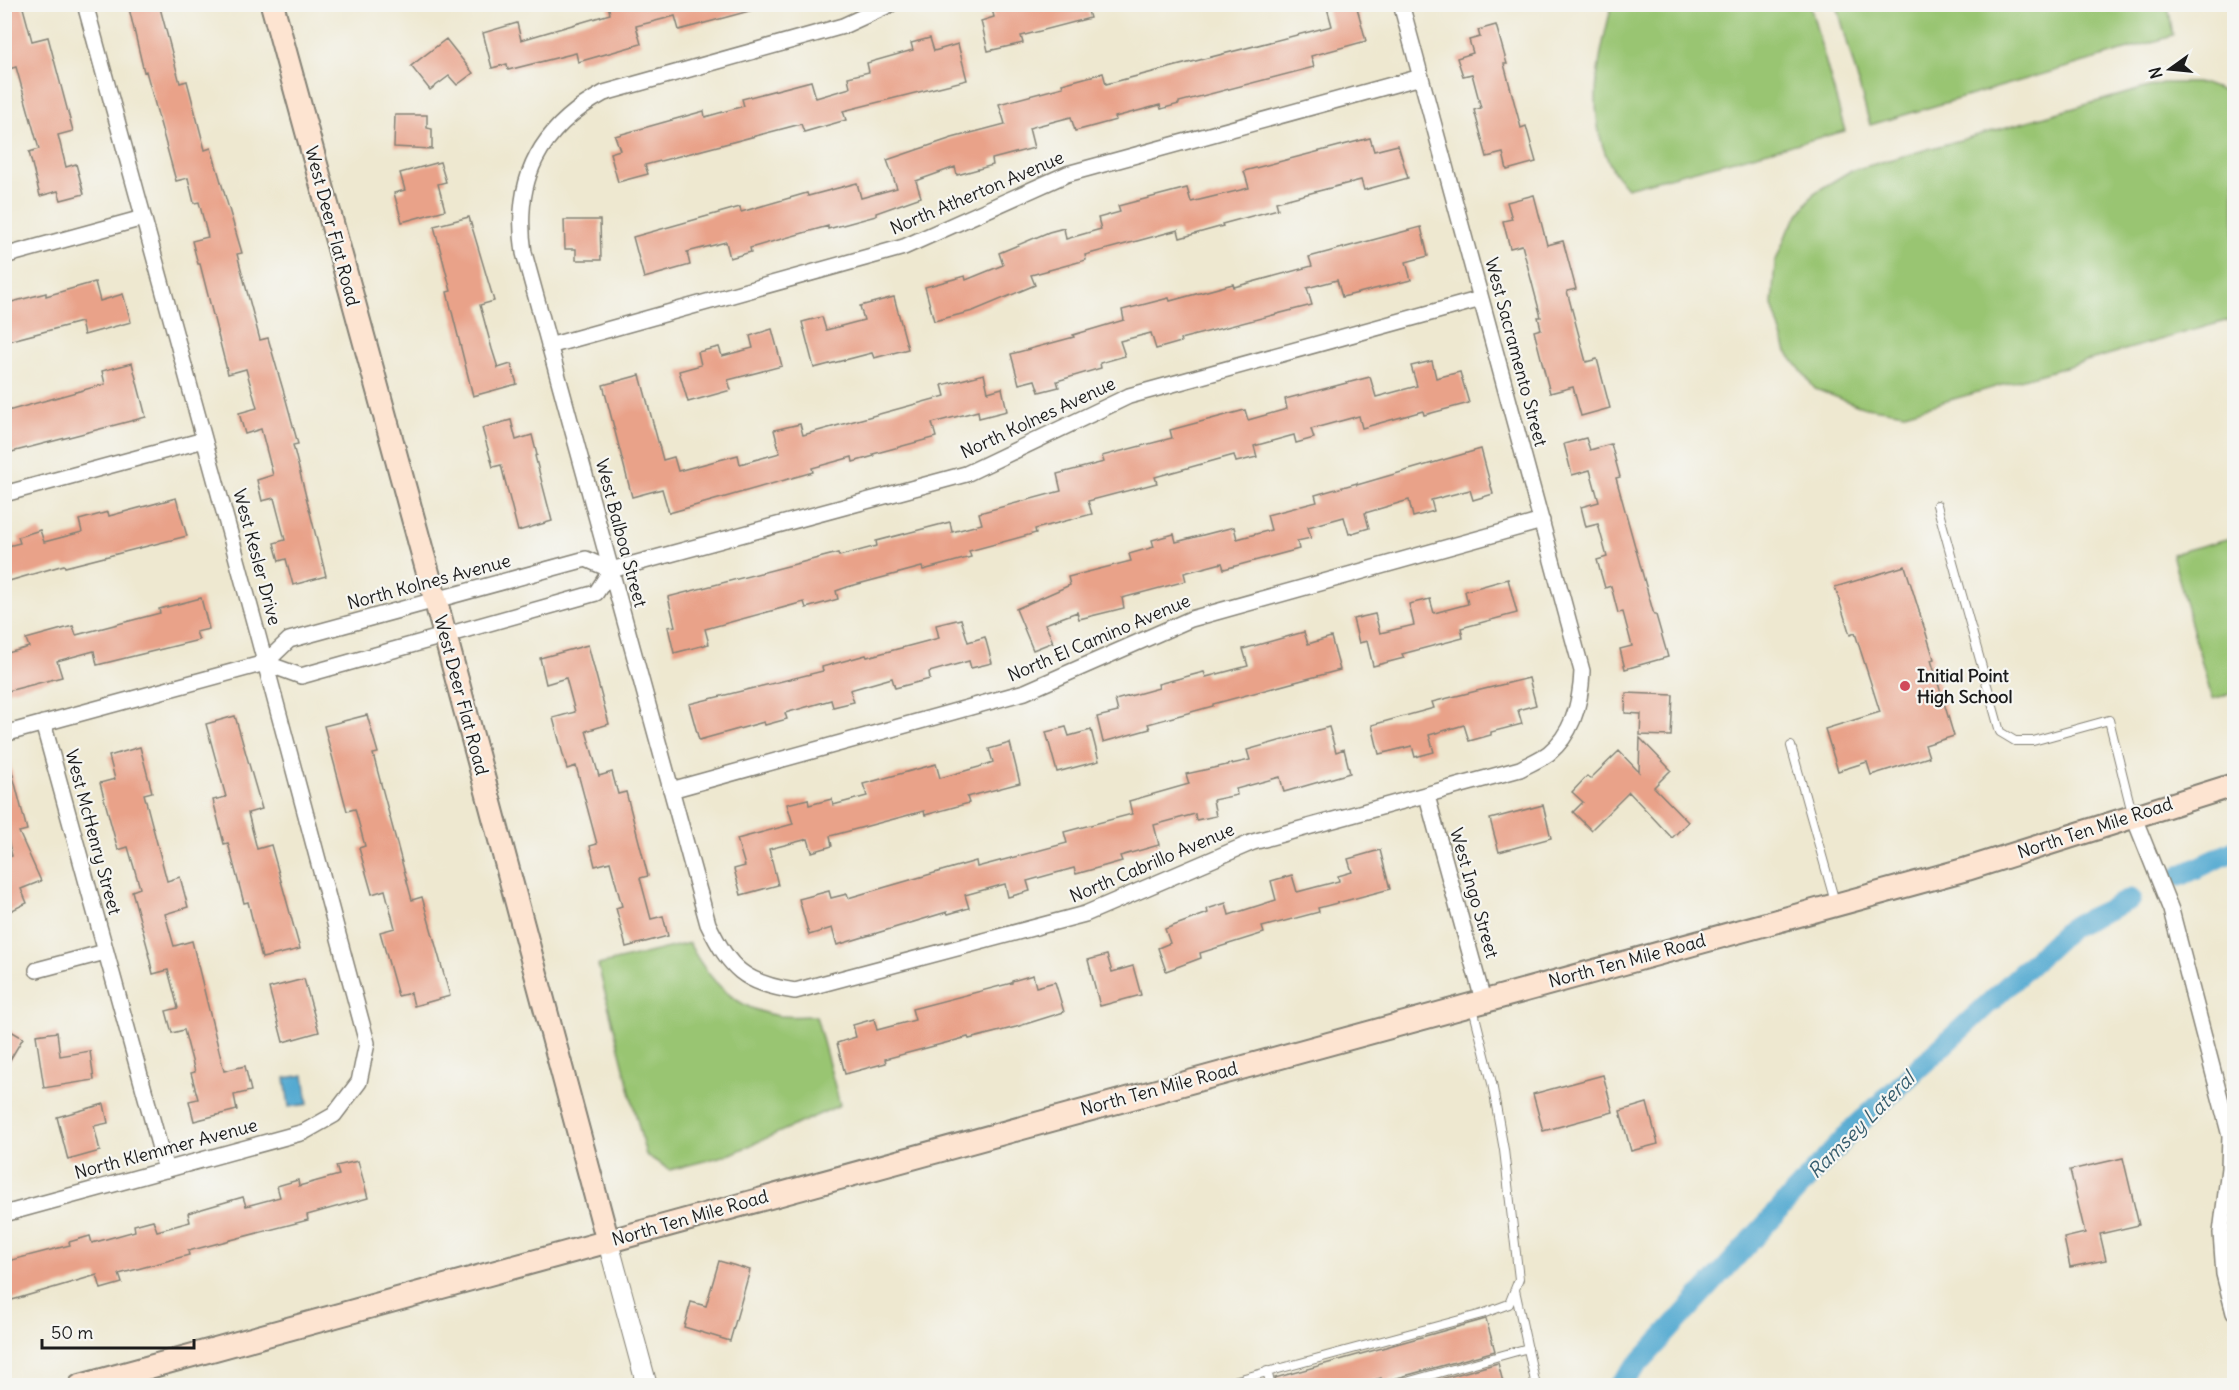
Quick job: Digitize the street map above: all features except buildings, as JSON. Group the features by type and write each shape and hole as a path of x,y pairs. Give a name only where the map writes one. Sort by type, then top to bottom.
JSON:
{"main road":[{"name":"West Deer Flat Road","path":"272,4 608,1242"},
{"name":"North Ten Mile Road","path":"80,1386 608,1242 744,1202 1967,869 2133,815 2235,785"}],"street":[{"name":"West Kesler Drive","path":"85,4 367,1043 358,1082 334,1115"},
{"name":"West Balboa Street","path":"708,924 524,253 520,228 523,189 538,152 566,118 584,104 604,93 843,26 891,4"},
{"name":"West Sacramento Street","path":"1401,4 1582,671 1577,711"},
{"name":"North Atherton Avenue","path":"549,346 904,247 1067,174 1421,77"},
{"path":"4,255 143,218"},
{"name":"North Kolnes Avenue","path":"4,734 265,663 289,640 434,600 586,559 611,570 966,474 1129,396 1481,299"},
{"path":"4,495 204,440"},
{"name":"North El Camino Avenue","path":"671,790 1025,692 1191,619 1542,521"},
{"path":"265,663 301,676 596,593 611,570"},
{"name":"North Cabrillo Avenue","path":"708,924 722,952 745,975 769,987 795,991 1085,914 1253,842 1520,769 1549,752 1566,733 1577,711"},
{"name":"West McHenry Street","path":"43,723 166,1170"},
{"name":"West Ingo Street","path":"1427,796 1477,1002"},
{"path":"2133,815 2171,910 2230,1136 2229,1168 2221,1233 2224,1274 2235,1313"},
{"path":"37,970 105,951"},
{"name":"North Klemmer Avenue","path":"4,1214 304,1132 334,1115"},
{"name":"West Deer Flat Road","path":"608,1242 647,1386"}],"lane":[{"path":"1937,506 2000,732 2015,741 2033,741 2109,720 2133,815"},
{"path":"1791,746 1835,904"},
{"path":"1215,1386 1482,1314 1509,1304 1519,1278 1504,1150 1477,1002"},
{"path":"1514,1289 1536,1386"},
{"path":"1392,1386 1528,1348"},
{"path":"1267,1371 1271,1386"}],"green space":[{"path":"1612,5 1810,5 1845,131 1627,188 1614,172 1604,150 1596,109 1596,88 1602,46"},
{"path":"1837,5 2168,5 2173,36 1870,125"},
{"path":"2163,83 2202,83 2234,95 2234,316 2229,320 1905,413 1859,406 1815,389 1787,352 1772,305 1775,263 1788,230 1814,193 1850,171"},
{"path":"2234,537 2234,693 2212,699 2172,554"},
{"path":"689,943 705,969 736,1000 749,1007 779,1016 816,1016 840,1105 731,1154 670,1170 646,1155 598,965"}],"water":[{"path":"304,1075 308,1104 289,1107 285,1078"}],"waterway":[{"name":"Ramsey Lateral","path":"2180,876 2234,851"},
{"name":"Ramsey Lateral","path":"1618,1386 1854,1128 2071,927 2131,899"}],"place":[{"name":"Initial Point High School","path":"1905,686"}]}
